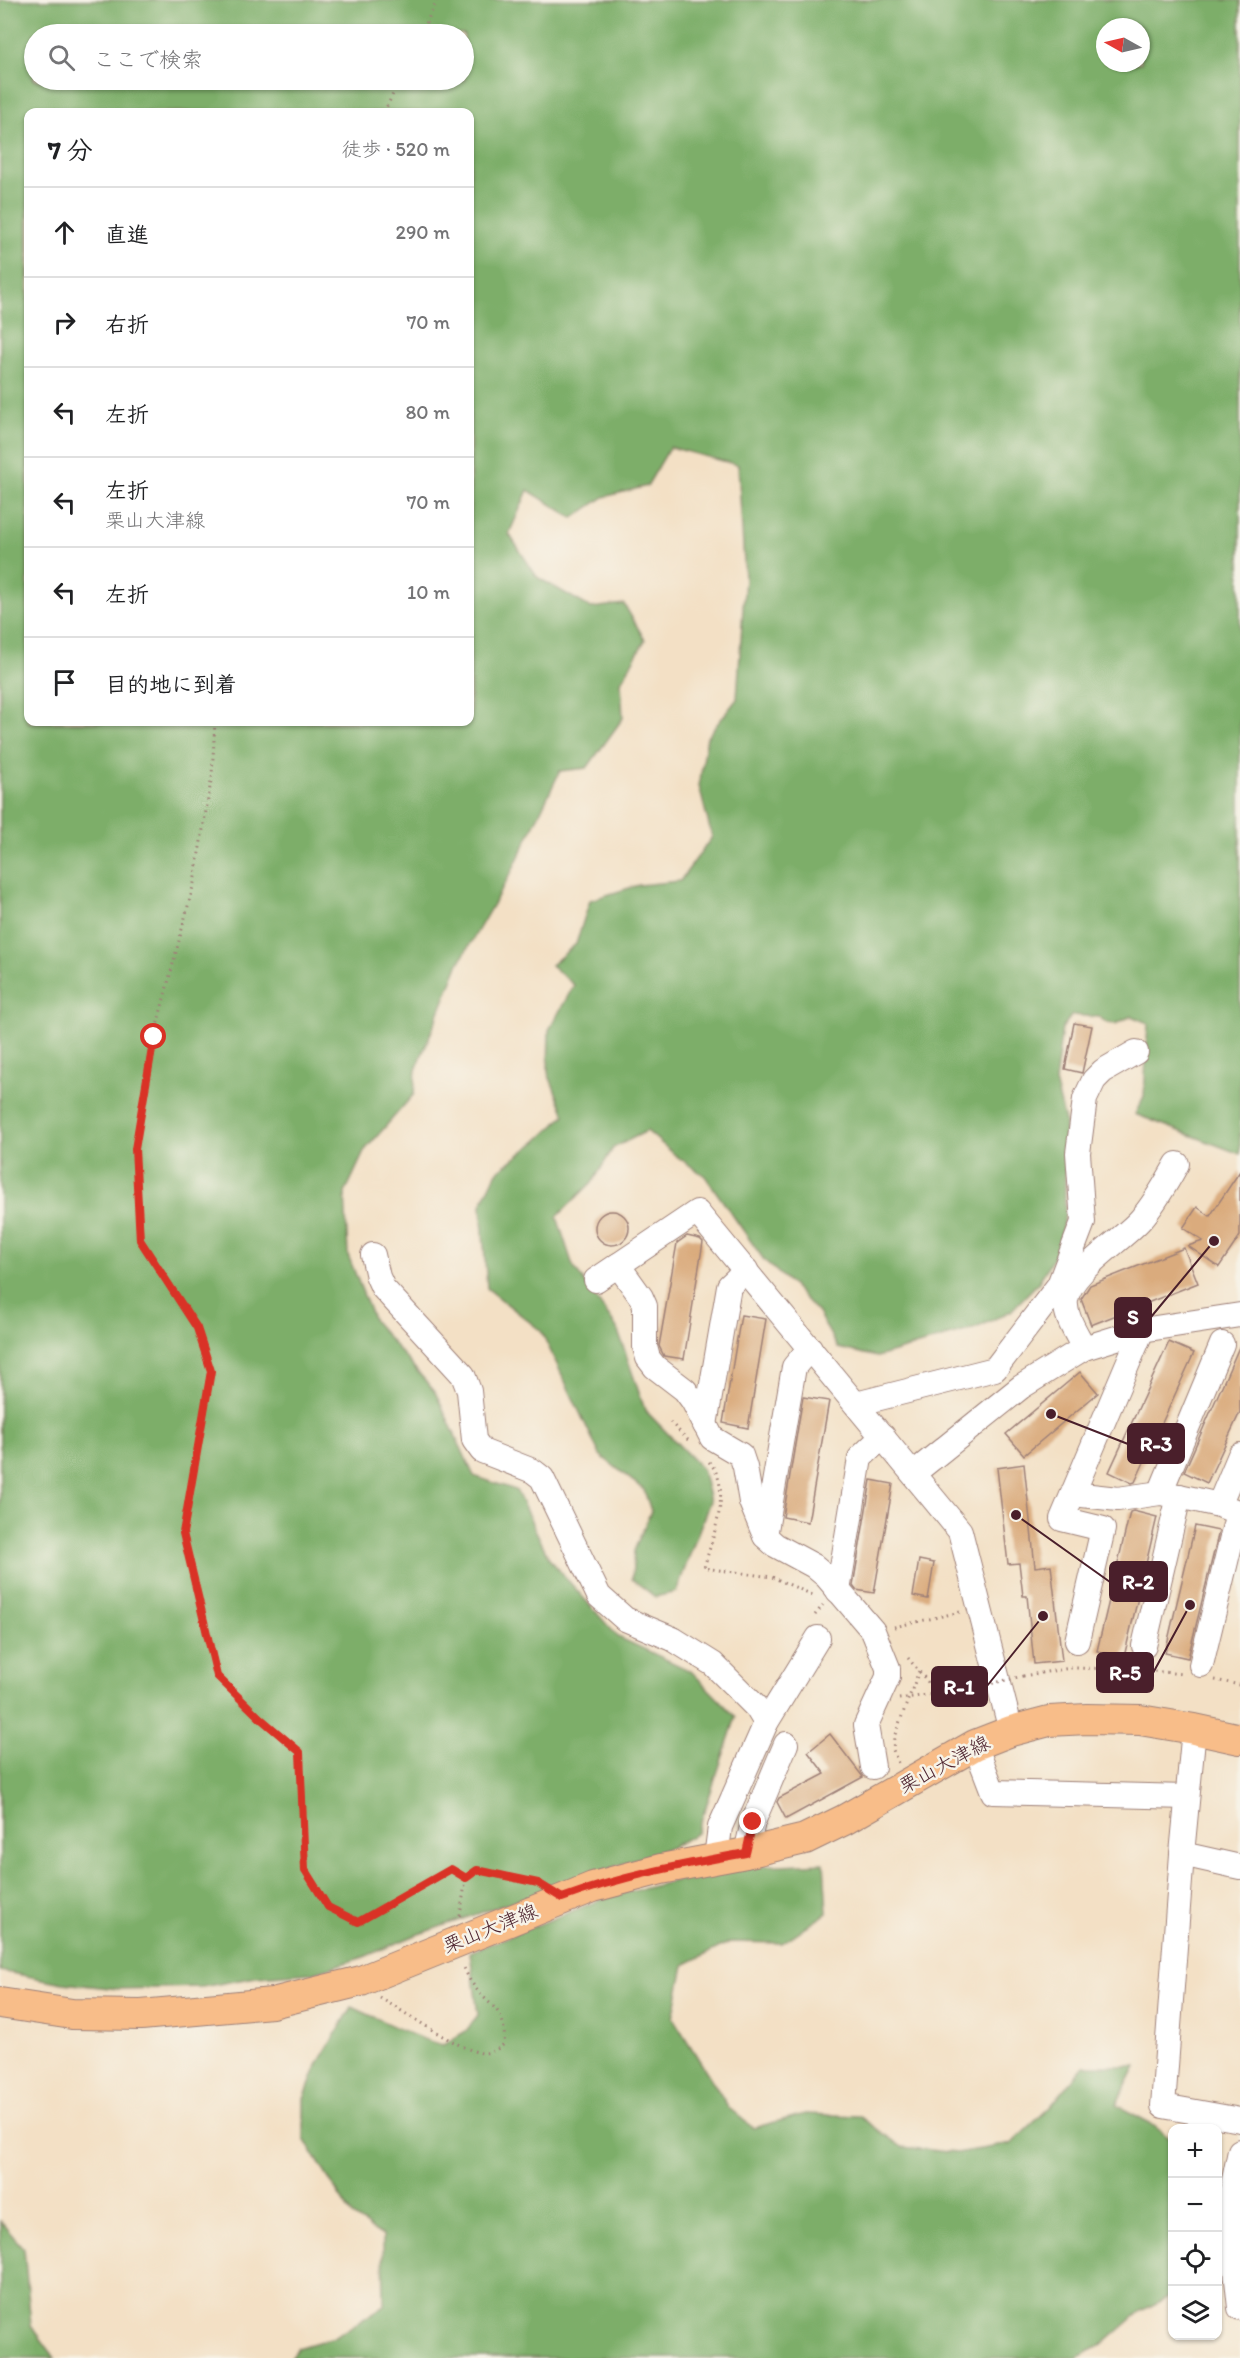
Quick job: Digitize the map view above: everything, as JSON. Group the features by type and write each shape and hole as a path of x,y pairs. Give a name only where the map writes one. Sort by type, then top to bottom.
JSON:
{"main road":[{"name":"栗山大津線","path":"0,2003 72,2014 141,2016 272,2003 361,1981 593,1887 661,1869 805,1839 844,1820 975,1745 1011,1731 1049,1721 1140,1720 1240,1740"}],"street":[{"path":"856,1404 996,1369 1059,1285 1083,1221 1078,1153 1085,1099 1094,1080 1103,1071 1136,1052"},
{"path":"1084,1348 1068,1315 1066,1299 1075,1282 1141,1220 1159,1196 1176,1164"},
{"path":"596,1280 698,1212 960,1531 1011,1731"},
{"path":"374,1256 378,1277 383,1288 463,1375 469,1391 474,1440 482,1451 533,1471 542,1478 599,1596 625,1619 673,1639 713,1664 758,1708 766,1723"},
{"path":"618,1265 645,1306 645,1347 648,1358 655,1367 685,1390 712,1438 741,1455 750,1502 765,1536 775,1545 814,1566 826,1576 832,1596 873,1631 888,1668 888,1677 866,1725 873,1767"},
{"path":"705,1425 729,1286 746,1270"},
{"path":"914,1473 1021,1387 1084,1348 1142,1330 1240,1316"},
{"path":"1077,1641 1103,1529 1062,1519 1142,1330"},
{"path":"1144,1646 1169,1495 1222,1344"},
{"path":"765,1536 794,1367 810,1348"},
{"path":"832,1596 860,1458 883,1436"},
{"path":"1199,1673 1232,1510 1240,1455"},
{"path":"1073,1494 1118,1499 1169,1495 1232,1510"},
{"path":"716,1858 720,1827 766,1723 816,1627"},
{"path":"1194,1729 1163,2106 1240,2120"},
{"path":"746,1853 753,1822 786,1744"},
{"path":"975,1745 993,1792 1187,1797"},
{"path":"1182,1854 1240,1867"},
{"path":"1240,2151 1229,2204 1238,2266 1240,2308"}],"path":[{"path":"426,24 437,0"},
{"path":"386,108 395,90"},
{"path":"215,726 212,774 194,883 154,1037 135,1149 140,1240 197,1328 211,1371 183,1533 217,1676 260,1718 300,1752 305,1870 328,1907 358,1922 451,1869 466,1878"},
{"path":"816,1627 832,1596"},
{"path":"876,1702 969,1689 1023,1676 1071,1668 1199,1673 1240,1685"},
{"path":"898,1764 894,1750 894,1737 919,1671"},
{"path":"361,1981 369,1991 466,2048 484,2053 496,2051 504,2044 505,2026 495,2006 472,1984 458,1956 466,1878 477,1870 506,1875 538,1883 562,1898"}],"green space":[{"path":"0,0 1240,0 1240,1154 1135,1114 1144,1096 1148,1023 1131,1016 1116,1024 1107,1023 1099,1017 1072,1015 1062,1028 1055,1082 1065,1121 1065,1213 1058,1250 1038,1283 1011,1311 976,1328 877,1357 838,1348 818,1313 764,1260 705,1176 647,1131 613,1148 594,1180 557,1217 573,1266 617,1328 645,1410 702,1469 710,1501 676,1592 655,1597 632,1579 634,1551 651,1511 644,1490 600,1455 541,1331 487,1288 481,1205 497,1172 537,1141 565,1115 548,1073 549,1030 574,985 551,965 576,944 590,900 639,885 680,881 712,837 699,786 707,737 737,699 745,578 738,465 670,447 647,486 604,497 573,518 528,490 509,534 537,577 591,608 624,604 645,640 621,682 623,718 587,768 560,771 511,873 458,965 416,1070 414,1094 365,1150 345,1193 348,1255 374,1321 435,1392 474,1476 516,1490 550,1560 618,1637 691,1671 736,1717 697,1833 672,1847 416,1935 364,1957 312,1973 256,1977 202,1987 119,1989 63,1983 0,1971"},
{"path":"824,1863 827,1913 782,1943 730,1942 684,1965 673,2018 729,2108 753,2128 805,2114 859,2116 902,2147 957,2153 1011,2144 1050,2107 1084,2066 1136,2066 1116,2105 1150,2123 1168,2137 1168,2297 1141,2311 1102,2345 1076,2358 290,2358 298,2348 335,2337 384,2306 383,2236 352,2216 304,2139 304,2099 318,2063 352,2007 408,2033 443,2045 466,2031 478,2015 470,1952 605,1898 732,1867"},
{"path":"0,2221 24,2249 31,2325 55,2358 0,2358"}],"building":[{"path":"1074,1023 1092,1026 1082,1073 1065,1069"},
{"path":"1240,1171 1240,1236 1219,1267 1188,1246 1203,1241 1183,1228 1197,1207 1210,1216"},
{"path":"612,1211 624,1216 629,1228 624,1240 612,1245 600,1240 595,1228 600,1216"},
{"path":"687,1236 703,1242 684,1359 664,1356 659,1346 677,1243"},
{"path":"1184,1248 1198,1283 1091,1325 1081,1299 1090,1285"},
{"path":"741,1315 766,1319 748,1428 723,1423"},
{"path":"1169,1342 1194,1353 1135,1482 1132,1483 1109,1472"},
{"path":"1240,1345 1240,1412 1207,1483 1184,1472"},
{"path":"1080,1372 1098,1393 1024,1455 1006,1434"},
{"path":"803,1397 829,1401 808,1522 783,1517"},
{"path":"1024,1464 1035,1567 1051,1565 1062,1661 1034,1664 1027,1596 1023,1596 1019,1563 1008,1564 997,1468"},
{"path":"871,1480 893,1484 874,1593 856,1590 853,1586"},
{"path":"1130,1512 1157,1517 1124,1657 1097,1651"},
{"path":"1195,1526 1219,1531 1188,1658 1165,1653"},
{"path":"919,1560 934,1563 928,1599 913,1596"},
{"path":"830,1734 863,1777 786,1819 777,1802 779,1798 825,1774 808,1752"}],"place":[{"name":"S","path":"1214,1241"},
{"name":"R-3","path":"1051,1414"},
{"name":"R-2","path":"1016,1515"},
{"name":"R-5","path":"1190,1605"},
{"name":"R-1","path":"1043,1616"}],"route":[{"path":"154,1037 135,1149 140,1240 197,1328 211,1371 183,1533 217,1676 260,1718 300,1752 305,1870 328,1907 358,1922 451,1869 466,1878 477,1870 538,1883 562,1898 593,1887 661,1869 746,1853 753,1822"}]}
